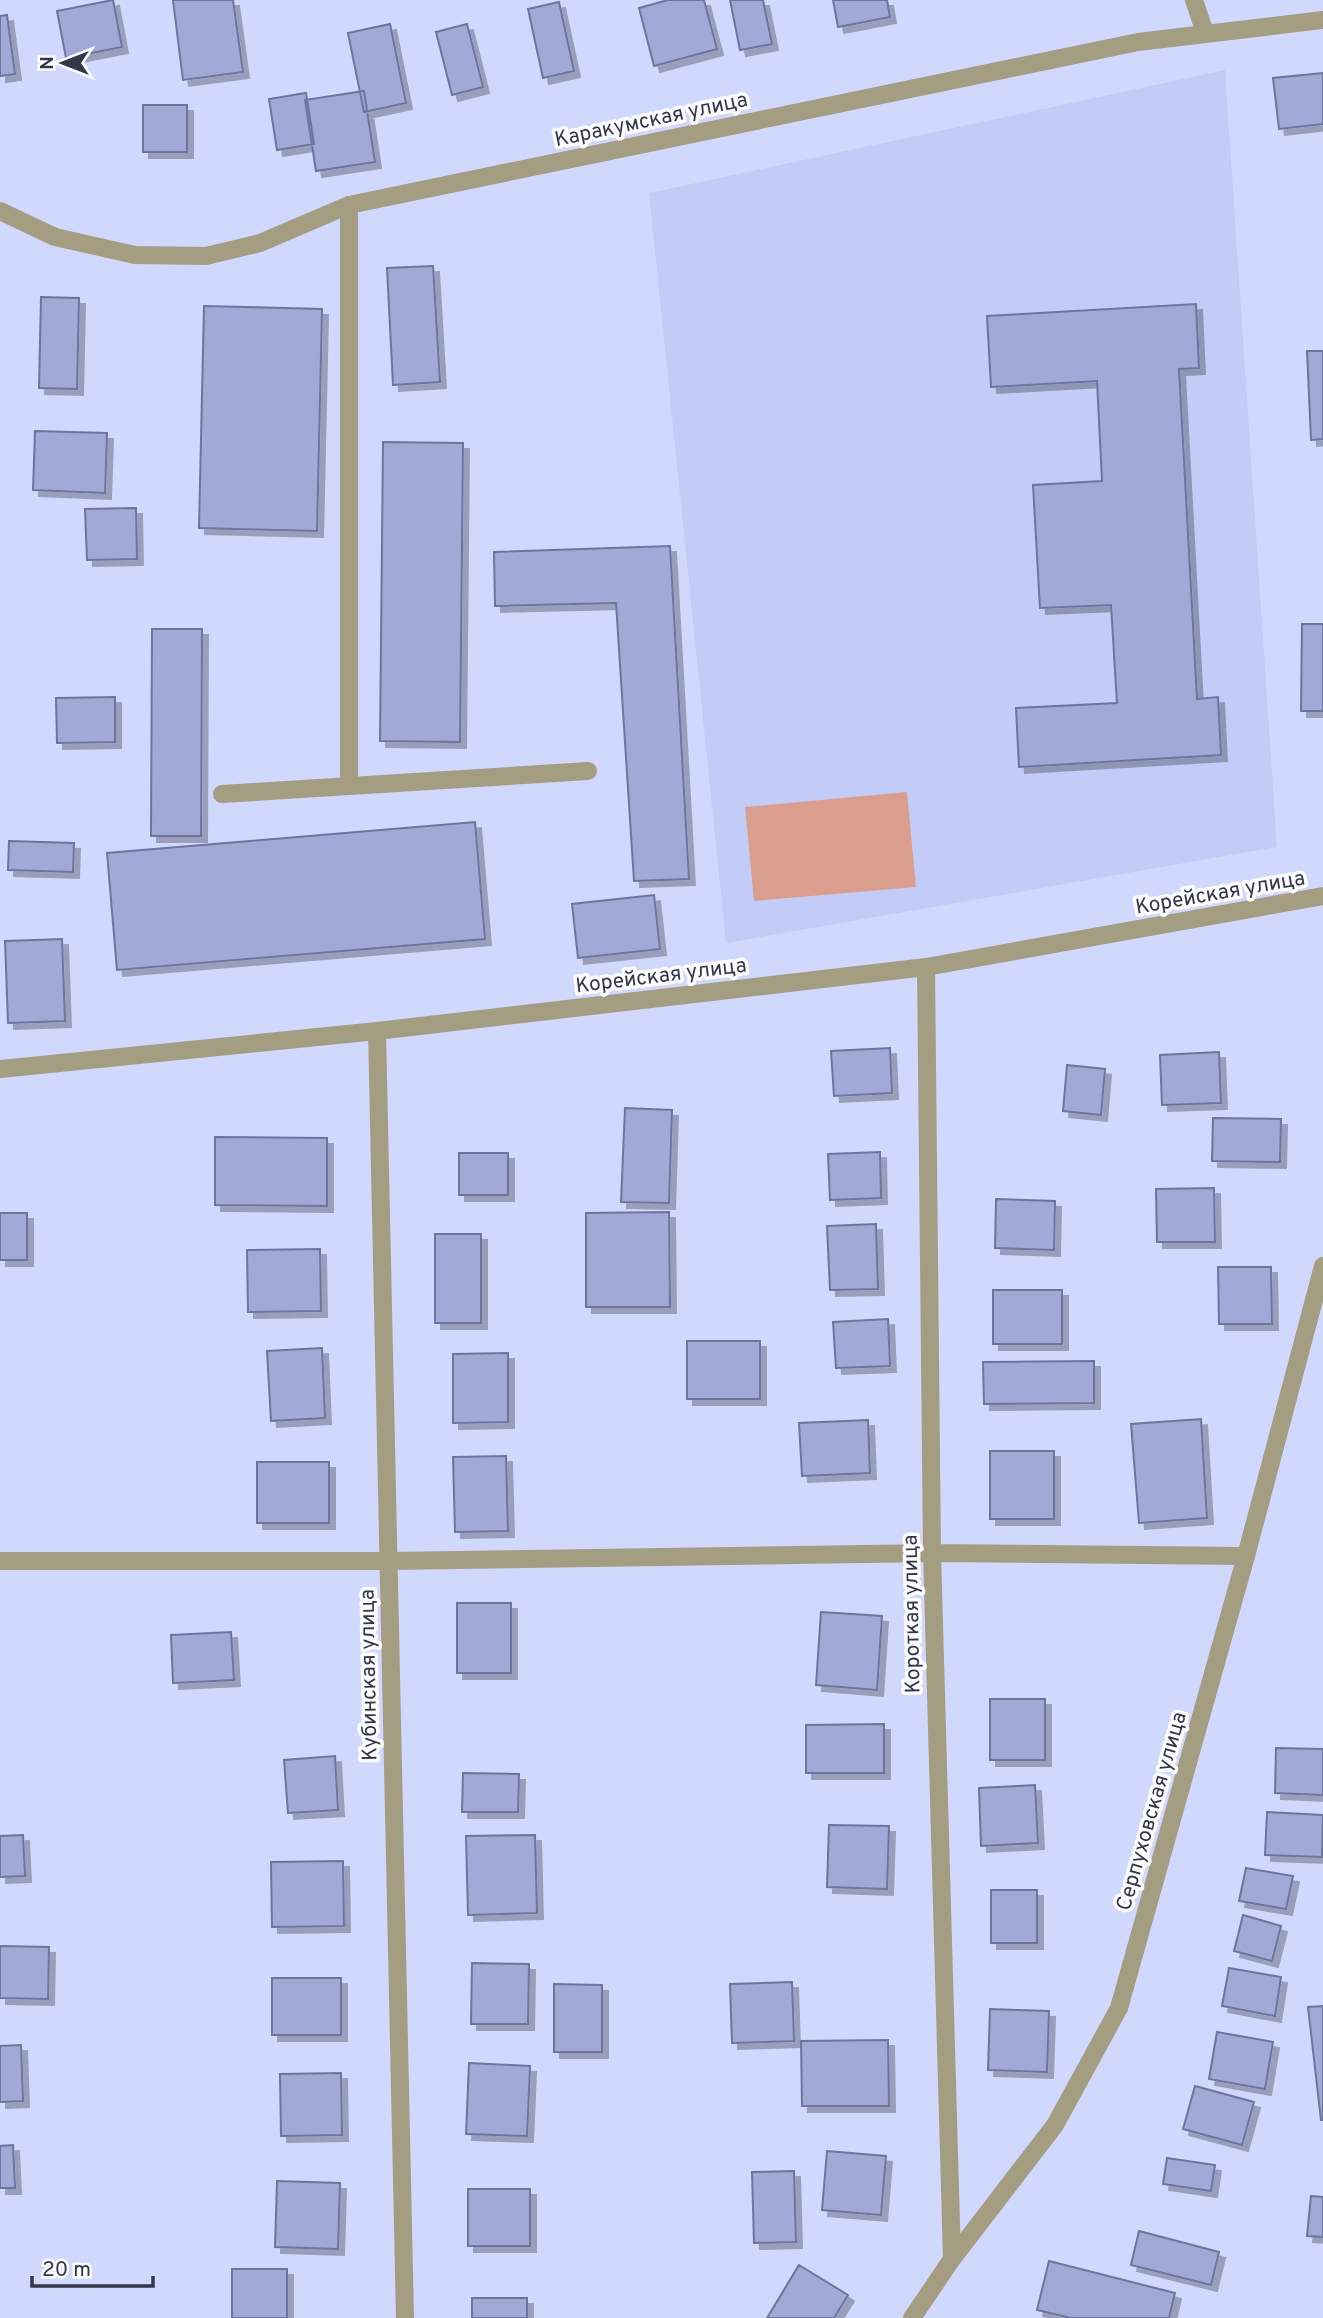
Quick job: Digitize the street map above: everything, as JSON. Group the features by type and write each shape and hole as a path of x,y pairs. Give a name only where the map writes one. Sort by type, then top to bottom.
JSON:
{"street":[{"path":"1195,0 1205,33"},
{"name":"Каракумская улица","path":"0,212 55,237 135,255 206,256 260,243 349,205 1138,42 1323,20"},
{"path":"349,205 349,786"},
{"path":"222,794 588,771"},
{"name":"Корейская улица","path":"0,1069 377,1031 926,967 1323,896"},
{"name":"Короткая улица","path":"926,967 932,1553 952,2259"},
{"name":"Кубинская улица","path":"377,1031 405,2318"},
{"name":"Серпуховская улица","path":"912,2318 952,2259 1055,2125 1119,2008 1246,1556 1323,1266"},
{"path":"0,1561 388,1561 932,1553 1246,1556"}],"shaded area":[{"path":"1225,70 1277,847 726,943 649,193"},
{"path":"907,792 916,887 754,901 745,807"}],"building":[{"path":"113,0 122,47 66,58 57,11"},
{"path":"173,0 233,0 243,72 183,80"},
{"path":"668,0 704,0 717,49 654,66 639,8"},
{"path":"730,0 763,0 772,44 740,50"},
{"path":"833,0 887,0 890,17 838,27"},
{"path":"559,2 574,71 543,78 528,9"},
{"path":"7,15 15,74 0,76 0,16"},
{"path":"390,24 406,103 364,112 348,33"},
{"path":"467,24 483,87 452,95 436,32"},
{"path":"1323,73 1323,124 1279,129 1273,78"},
{"path":"364,91 375,162 316,171 305,100"},
{"path":"306,93 314,144 277,150 269,99"},
{"path":"143,105 187,105 187,152 143,152"},
{"path":"433,266 440,382 393,385 387,268"},
{"path":"41,297 79,298 77,389 39,388"},
{"path":"1196,304 1199,368 1179,369 1197,699 1218,697 1221,755 1019,767 1016,708 1117,703 1111,605 1040,608 1033,485 1102,481 1097,381 991,387 987,316"},
{"path":"204,306 322,309 317,531 199,528"},
{"path":"1307,351 1323,351 1323,439 1311,440"},
{"path":"35,431 107,433 105,493 33,490"},
{"path":"383,442 463,443 460,742 380,741"},
{"path":"136,508 137,559 87,560 85,509"},
{"path":"670,546 689,879 634,881 616,603 495,606 494,552"},
{"path":"1302,624 1323,624 1323,711 1301,711"},
{"path":"152,629 202,629 201,836 151,836"},
{"path":"115,697 115,742 57,743 56,698"},
{"path":"475,822 485,939 117,970 107,853"},
{"path":"9,841 74,843 73,872 8,870"},
{"path":"654,895 660,949 578,958 572,904"},
{"path":"62,939 65,1021 8,1023 5,941"},
{"path":"890,1048 892,1093 834,1096 831,1051"},
{"path":"1219,1052 1221,1103 1162,1105 1160,1055"},
{"path":"1067,1065 1105,1069 1101,1115 1063,1111"},
{"path":"625,1108 672,1110 669,1203 621,1202"},
{"path":"1213,1118 1281,1119 1280,1162 1212,1161"},
{"path":"215,1137 327,1138 327,1206 215,1205"},
{"path":"880,1152 881,1198 830,1200 828,1154"},
{"path":"459,1153 508,1153 508,1195 459,1195"},
{"path":"1214,1188 1215,1242 1157,1242 1156,1189"},
{"path":"996,1199 1055,1201 1054,1250 995,1248"},
{"path":"669,1212 670,1307 586,1307 586,1213"},
{"path":"0,1213 27,1213 27,1260 0,1260"},
{"path":"876,1224 878,1289 830,1290 827,1226"},
{"path":"435,1234 481,1234 481,1323 435,1323"},
{"path":"320,1249 321,1311 248,1312 247,1250"},
{"path":"1218,1267 1271,1267 1272,1324 1219,1324"},
{"path":"993,1290 1062,1290 1062,1344 993,1344"},
{"path":"888,1319 890,1366 836,1368 833,1322"},
{"path":"687,1341 760,1341 760,1399 687,1399"},
{"path":"322,1348 325,1418 271,1421 267,1351"},
{"path":"508,1353 508,1422 453,1423 453,1354"},
{"path":"1094,1361 1094,1403 984,1404 983,1362"},
{"path":"1201,1419 1207,1518 1139,1523 1131,1424"},
{"path":"868,1420 870,1473 802,1476 799,1423"},
{"path":"990,1451 1054,1451 1054,1519 990,1519"},
{"path":"506,1456 508,1531 455,1532 453,1457"},
{"path":"257,1462 329,1462 329,1523 257,1523"},
{"path":"457,1603 511,1603 511,1673 457,1673"},
{"path":"821,1612 882,1616 877,1690 816,1685"},
{"path":"231,1632 234,1680 173,1683 171,1635"},
{"path":"990,1699 1045,1699 1045,1760 990,1760"},
{"path":"884,1724 884,1773 806,1773 806,1725"},
{"path":"1276,1748 1323,1749 1323,1795 1275,1793"},
{"path":"335,1756 338,1810 288,1813 284,1760"},
{"path":"463,1773 519,1774 518,1812 462,1812"},
{"path":"1035,1785 1038,1843 981,1846 979,1788"},
{"path":"1267,1812 1323,1815 1322,1857 1265,1855"},
{"path":"829,1825 889,1826 887,1889 827,1887"},
{"path":"23,1835 25,1876 0,1877 0,1836"},
{"path":"535,1835 537,1913 468,1915 466,1836"},
{"path":"343,1861 344,1926 272,1927 271,1862"},
{"path":"1246,1868 1293,1876 1286,1909 1239,1901"},
{"path":"991,1890 1037,1890 1037,1943 991,1943"},
{"path":"1243,1915 1281,1926 1272,1961 1234,1951"},
{"path":"0,1946 49,1947 48,1999 0,1998"},
{"path":"472,1963 529,1964 528,2024 471,2024"},
{"path":"1229,1968 1281,1977 1275,2016 1222,2006"},
{"path":"272,1978 341,1978 341,2035 272,2035"},
{"path":"792,1982 794,2041 732,2043 730,1984"},
{"path":"554,1984 602,1985 602,2052 554,2052"},
{"path":"1323,2006 1323,2120 1321,2120 1308,2007"},
{"path":"990,2009 1049,2011 1047,2072 988,2070"},
{"path":"1217,2032 1273,2042 1265,2089 1209,2079"},
{"path":"888,2040 889,2106 802,2106 801,2041"},
{"path":"21,2045 23,2101 0,2102 0,2046"},
{"path":"469,2063 530,2066 527,2136 466,2134"},
{"path":"341,2073 342,2135 281,2136 280,2074"},
{"path":"1195,2086 1254,2102 1242,2145 1183,2129"},
{"path":"13,2145 15,2188 0,2188 0,2146"},
{"path":"827,2151 886,2156 881,2215 822,2210"},
{"path":"1167,2158 1215,2165 1211,2191 1163,2184"},
{"path":"794,2171 796,2242 754,2243 752,2172"},
{"path":"277,2181 340,2183 338,2249 275,2247"},
{"path":"468,2189 530,2189 530,2246 468,2246"},
{"path":"1311,2196 1323,2197 1323,2237 1307,2236"},
{"path":"1139,2231 1219,2252 1211,2285 1131,2265"},
{"path":"1049,2261 1175,2293 1169,2318 1071,2318 1037,2310"},
{"path":"799,2265 848,2295 834,2318 767,2318"},
{"path":"232,2269 287,2269 287,2318 232,2318"},
{"path":"472,2298 527,2298 527,2318 472,2318"}]}
